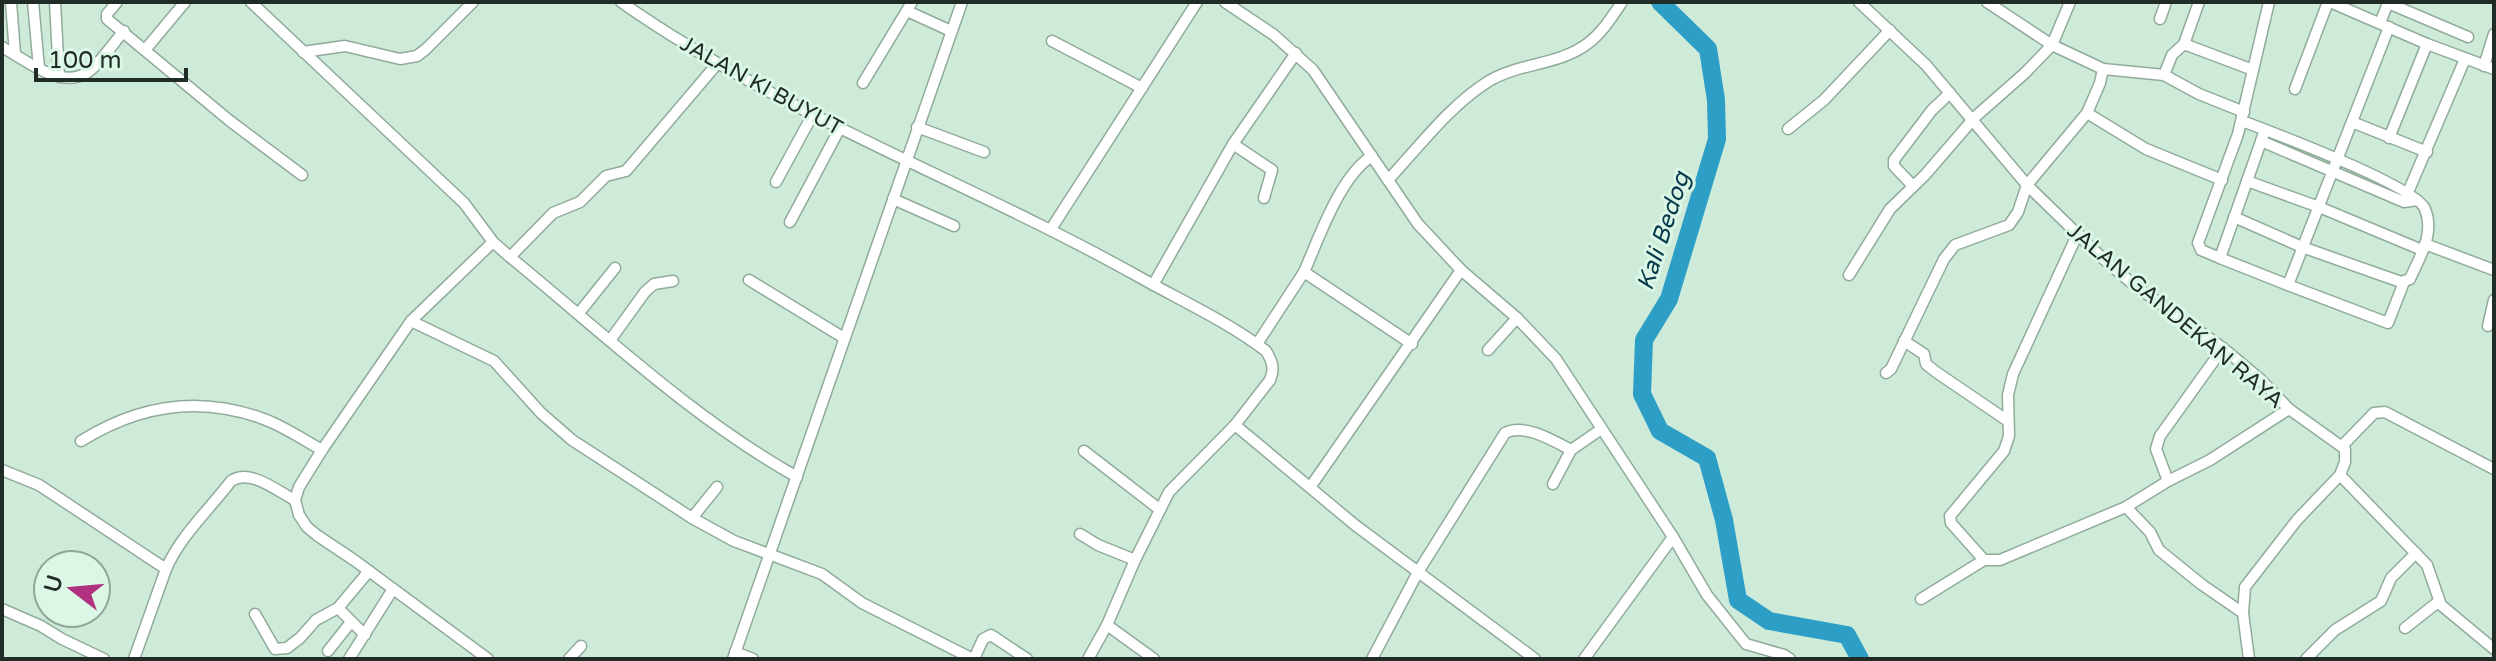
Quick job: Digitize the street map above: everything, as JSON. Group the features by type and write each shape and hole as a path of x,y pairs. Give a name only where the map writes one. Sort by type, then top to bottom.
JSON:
{"street":[{"path":"11,2 15,54"},
{"path":"33,2 39,68"},
{"path":"55,2 59,77"},
{"path":"117,2 106,16 230,121 302,175"},
{"path":"145,50 185,2"},
{"path":"251,2 464,203 493,242 510,257 670,390 750,450 797,477"},
{"path":"303,52 345,46 400,59 417,56 473,2"},
{"name":"JALAN KI BUYUT","path":"621,2 717,64 906,161 1051,229 1257,344"},
{"path":"753,659 734,656 962,2"},
{"path":"1051,229 1197,2"},
{"path":"1225,2 1296,53 1313,70 1418,224 1461,270 1517,318 1556,359 1673,537 1707,595 1746,644 1790,659"},
{"path":"1388,180 1468,96 1490,80 1513,70 1565,55 1586,45 1605,27 1622,2"},
{"name":"JALAN GANDEKAN RAYA","path":"1859,2 1926,65 2028,184 2134,285 2223,348 2293,412 2342,446"},
{"path":"1987,2 2052,45 2103,69 2164,75 2243,117 2263,136 2333,172 2417,200 2424,206 2429,228 2410,279 2401,282 2302,247 2234,217"},
{"path":"1849,275 1890,209 1974,118 2052,45 2070,2"},
{"path":"2160,19 2166,2"},
{"path":"2164,75 2172,55 2184,44 2199,2"},
{"path":"2269,2 2243,117 2198,243 2201,250 2385,323 2390,322 2401,282"},
{"path":"2295,89 2329,2 2489,67 2494,34"},
{"path":"2288,285 2352,122 2385,25 2386,3 2468,37"},
{"path":"863,83 909,6 951,31"},
{"path":"1788,129 1824,100 1890,30"},
{"path":"2,47 59,77 83,75 124,31"},
{"path":"1052,41 1142,88"},
{"path":"2184,44 2253,70"},
{"path":"2389,138 2427,44"},
{"path":"1153,285 1233,144 1296,53"},
{"path":"2406,197 2465,59"},
{"path":"510,257 553,213 580,202 606,176 626,171 717,64"},
{"path":"1886,373 1891,369 1944,259 1955,245 2009,225 2018,212 2028,184 2087,113 2103,69"},
{"path":"1913,186 1894,166 1894,160 1932,110 1950,93"},
{"path":"2087,113 2146,149 2222,180"},
{"path":"776,182 813,114"},
{"path":"2352,122 2427,152"},
{"path":"917,127 984,152"},
{"path":"790,222 840,128"},
{"path":"2263,136 2337,160 2406,197"},
{"path":"2220,258 2263,136"},
{"path":"1233,144 1272,170 1264,198"},
{"path":"1088,659 1169,492 1235,425 1274,372 1266,351 1257,344 1304,272 1328,219 1355,171 1372,156"},
{"path":"2247,181 2494,270"},
{"path":"893,199 954,226"},
{"path":"1984,560 1951,523 1950,516 2004,451 2009,436 2008,395 2013,374 2078,233"},
{"path":"488,659 307,527 299,515 295,500 299,487 322,450 411,321 493,242"},
{"path":"579,313 615,268"},
{"path":"1311,486 1461,270"},
{"path":"1304,272 1412,344"},
{"path":"749,280 844,338"},
{"path":"611,339 645,292 654,284 673,281"},
{"path":"2488,326 2494,300"},
{"path":"1488,350 1517,318"},
{"path":"411,321 494,361 541,413 572,440 692,518 734,541 822,574 862,603 973,659 983,639 991,635 1027,659"},
{"path":"1904,341 1924,354 1926,364 1936,372 2008,421"},
{"path":"2168,481 2156,449 2160,436 2223,348"},
{"path":"81,441 110,423 171,406 224,409 264,419 322,450"},
{"path":"1921,599 1984,560 2000,560 2126,507 2293,412"},
{"path":"2249,659 2243,597 2252,577 2297,520 2340,475 2346,457 2342,446 2368,417 2385,412 2494,469"},
{"path":"1235,425 1355,525 1535,659"},
{"path":"1372,659 1418,572 1505,433 1522,430 1571,450"},
{"path":"1553,484 1571,450 1600,430"},
{"path":"1084,451 1159,509"},
{"path":"2,470 39,485 166,569"},
{"path":"2340,475 2431,572 2438,602 2494,649"},
{"path":"134,659 173,553 231,481 238,476 251,477 295,500"},
{"path":"692,518 717,487"},
{"path":"2126,507 2150,532 2159,550 2243,613"},
{"path":"1080,534 1135,560"},
{"path":"1584,659 1673,537"},
{"path":"2306,659 2335,630 2384,597 2391,578 2416,553"},
{"path":"255,614 268,640 275,649 280,650 300,638 316,620 338,608 369,571"},
{"path":"349,659 393,589"},
{"path":"2405,628 2438,602"},
{"path":"338,608 365,635"},
{"path":"2,609 104,659"},
{"path":"328,651 351,622"},
{"path":"1107,625 1154,659"},
{"path":"569,659 581,646"}],"waterway":[{"name":"Kali Bedog","path":"1660,2 1708,49 1716,100 1717,139 1669,299 1644,340 1642,394 1660,431 1707,458 1724,520 1738,600 1769,621 1847,635 1860,659"}]}
